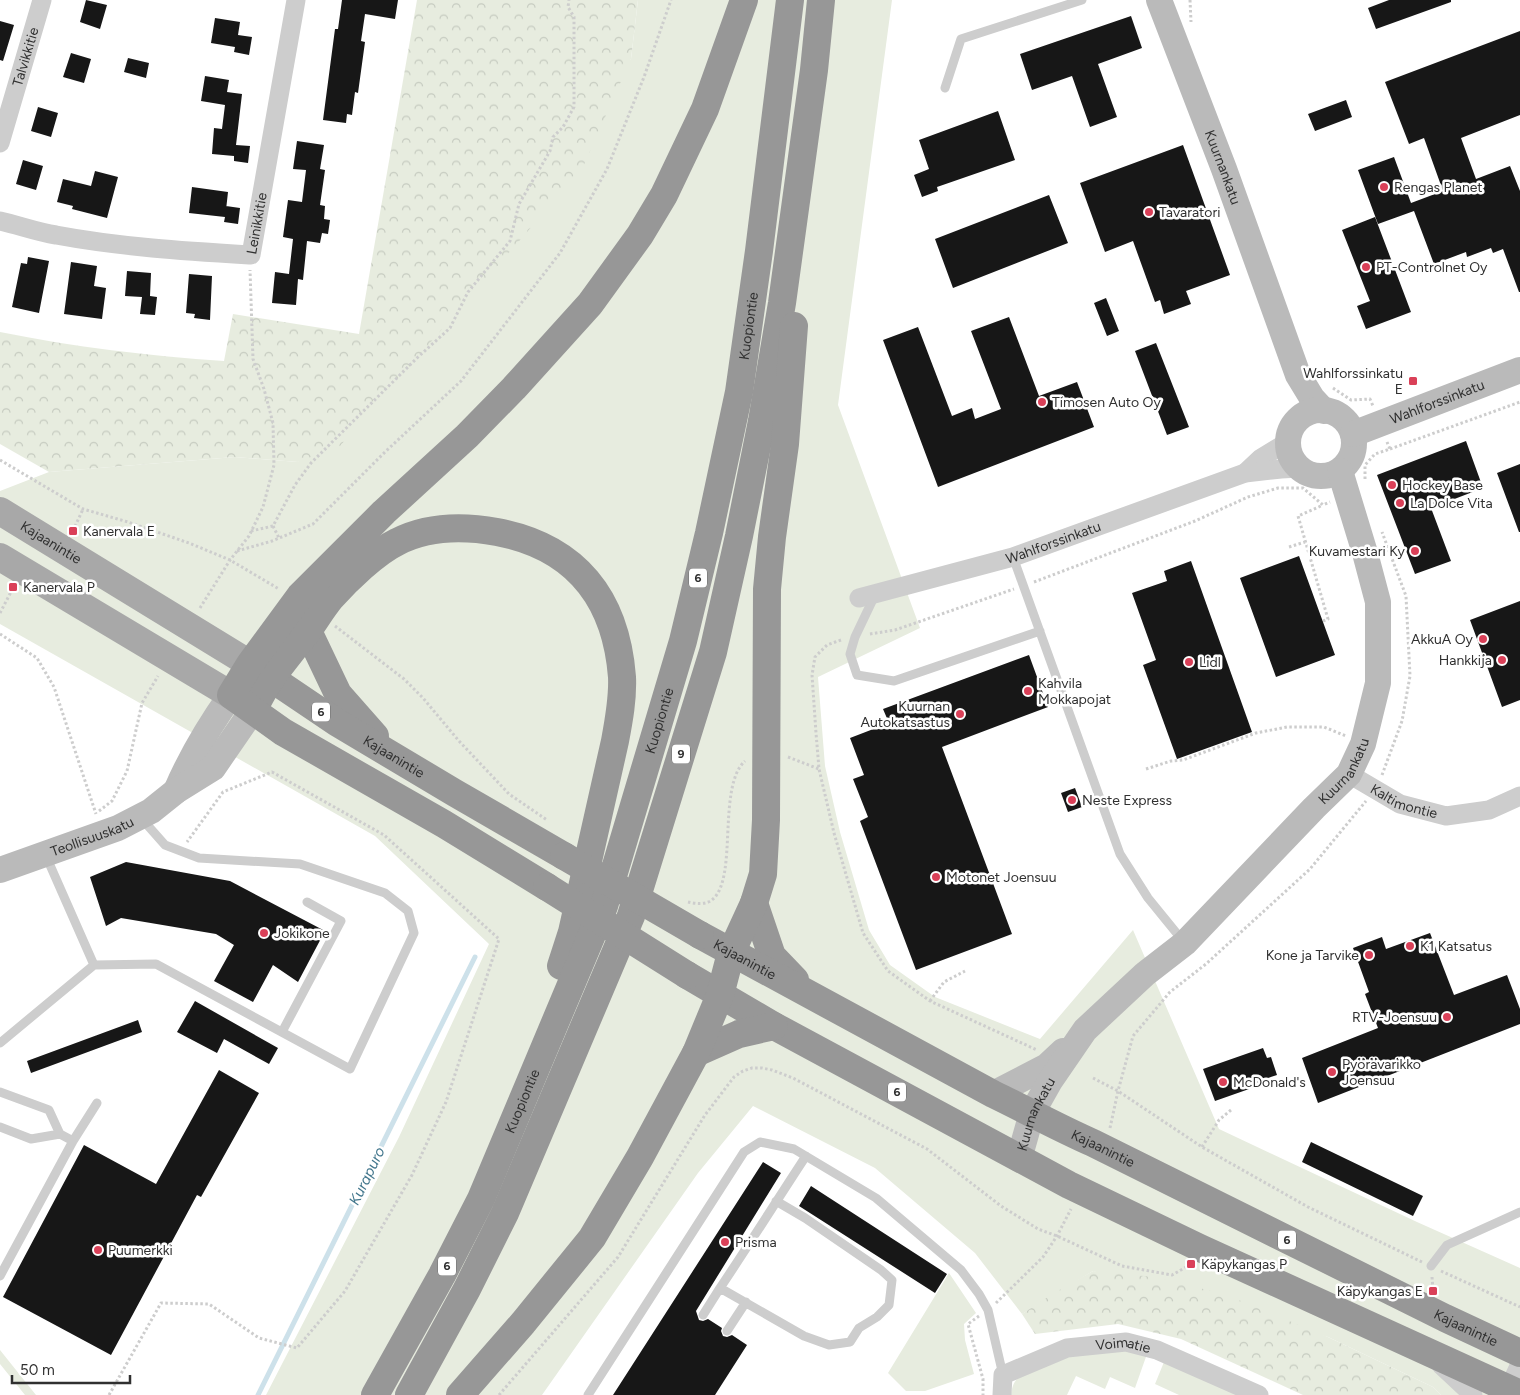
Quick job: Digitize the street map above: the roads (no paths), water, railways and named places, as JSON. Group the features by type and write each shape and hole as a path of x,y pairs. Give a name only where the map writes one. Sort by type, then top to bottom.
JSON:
{"highway":[{"path":"253,710 260,671 300,596 384,512 467,436 514,388 590,304 640,235 664,195 705,109 744,0"},
{"name":"Kuopiontie","path":"375,1395 446,1267 481,1199 604,906 683,641 709,533 739,392 790,0"},
{"name":"Kuopiontie","path":"409,1395 505,1213 631,916 713,652 762,420 782,303 814,70 821,0"},
{"path":"460,1395 523,1323 592,1238 640,1157 696,1053 720,996 731,953 754,903 763,874 766,820 767,589 785,444 814,70"},
{"name":"6","path":"260,671 320,627 331,598 376,556 397,542 425,531 476,528 524,538 563,558 579,571 608,613 617,644 622,678 615,741 572,932 508,1131"},
{"name":"6","path":"320,627 338,694 394,757"},
{"path":"231,695 260,671"},
{"name":"Kajaanintie","path":"260,671 336,722 394,757 731,953 1038,1117 1436,1314 1520,1353"},
{"name":"6","path":"231,695 283,732 444,824 720,996 774,1026 1020,1159 1200,1248 1511,1393"},
{"path":"754,903 772,956 806,992"},
{"path":"696,1053 739,1034 774,1026"}],"main road":[{"name":"Kajaanintie","path":"0,510 260,671"},
{"path":"0,557 231,695"}],"street":[{"name":"Talvikkitie","path":"0,143 42,0"},
{"name":"Leinikkitie","path":"0,221 54,235 142,248 251,255 296,0"},
{"name":"Kuurnankatu","path":"1159,0 1224,169 1298,375 1312,398 1328,399"},
{"name":"Kuurnankatu","path":"1284,336 1293,431 1289,451 1293,460 1300,468"},
{"name":"Wahlforssinkatu","path":"1353,434 1520,370"},
{"path":"1293,431 1304,415 1314,411 1328,399 1334,413 1349,425 1353,434 1352,456 1346,465 1343,483 1328,476 1308,474 1300,468"},
{"name":"Wahlforssinkatu","path":"1245,473 1293,431"},
{"name":"Wahlforssinkatu","path":"867,596 1013,557 1245,473 1300,468"},
{"name":"Kuurnankatu","path":"1020,1159 1038,1117 1050,1081 1085,1030 1145,974 1185,943 1349,774 1363,744 1378,683 1378,602 1365,552 1343,483"},
{"name":"Teollisuuskatu","path":"176,791 188,761 205,731 231,695"},
{"name":"Teollisuuskatu","path":"0,870 118,828 140,818 176,791 213,768 253,710"},
{"name":"Kaltimontie","path":"1349,774 1400,804 1446,816 1488,810 1520,796"},
{"name":"Kuurnankatu","path":"1038,1117 1124,994"},
{"path":"993,1094 1047,1066 1085,1030"},
{"name":"Voimatie","path":"1003,1375 1067,1348 1126,1342 1157,1350 1259,1395"},
{"path":"1429,1354 1473,1395"},
{"path":"1511,1393 1520,1364"},
{"path":"1002,1395 1003,1375"}],"lane":[{"path":"944,88 961,39 1082,0"},
{"path":"1013,557 1120,854 1148,898 1185,943"},
{"path":"867,596 850,654 857,675 894,681 1040,631"},
{"path":"0,1043 94,965 156,964 350,1069 414,933 408,911 385,893 300,864 199,858 165,844 140,818"},
{"path":"45,854 94,965"},
{"path":"282,1032 341,922 307,902"},
{"path":"0,1092 49,1110 60,1134 73,1142"},
{"path":"0,1276 73,1142 97,1103"},
{"path":"0,1127 31,1139 60,1134"},
{"path":"588,1395 744,1152 760,1142 794,1149 876,1198 961,1270 988,1310 1003,1375"},
{"path":"703,1315 806,1156"},
{"path":"720,1288 804,1336 830,1345 850,1342 859,1328 889,1306 892,1280 881,1270 805,1218 776,1201"},
{"path":"1431,1266 1447,1245 1520,1212"},
{"path":"727,1331 746,1302"}],"waterway":[{"name":"Kurapuro","path":"258,1395 475,957"}],"place":[{"name":"Rengas Planet","path":"1384,187"},
{"name":"Tavaratori","path":"1149,212"},
{"name":"PT-Controlnet Oy","path":"1366,267"},
{"name":"Wahlforssinkatu E","path":"1413,381"},
{"name":"Timosen Auto Oy","path":"1042,402"},
{"name":"Hockey Base","path":"1392,485"},
{"name":"La Dolce Vita","path":"1400,503"},
{"name":"Kanervala E","path":"73,531"},
{"name":"Kuvamestari Ky","path":"1415,551"},
{"name":"Kanervala P","path":"13,587"},
{"name":"AkkuA Oy","path":"1483,639"},
{"name":"Hankkija","path":"1502,660"},
{"name":"Lidl","path":"1189,662"},
{"name":"Kahvila Mokkapojat","path":"1028,691"},
{"name":"Kuurnan Autokatsastus","path":"960,714"},
{"name":"Neste Express","path":"1072,800"},
{"name":"Motonet Joensuu","path":"936,877"},
{"name":"Jokikone","path":"264,933"},
{"name":"K1 Katsatus","path":"1410,946"},
{"name":"Kone ja Tarvike","path":"1369,955"},
{"name":"RTV-Joensuu","path":"1447,1017"},
{"name":"Pyörävarikko Joensuu","path":"1332,1072"},
{"name":"McDonald's","path":"1223,1082"},
{"name":"Prisma","path":"725,1242"},
{"name":"Puumerkki","path":"98,1250"},
{"name":"Käpykangas P","path":"1191,1264"},
{"name":"Käpykangas E","path":"1433,1291"}]}
